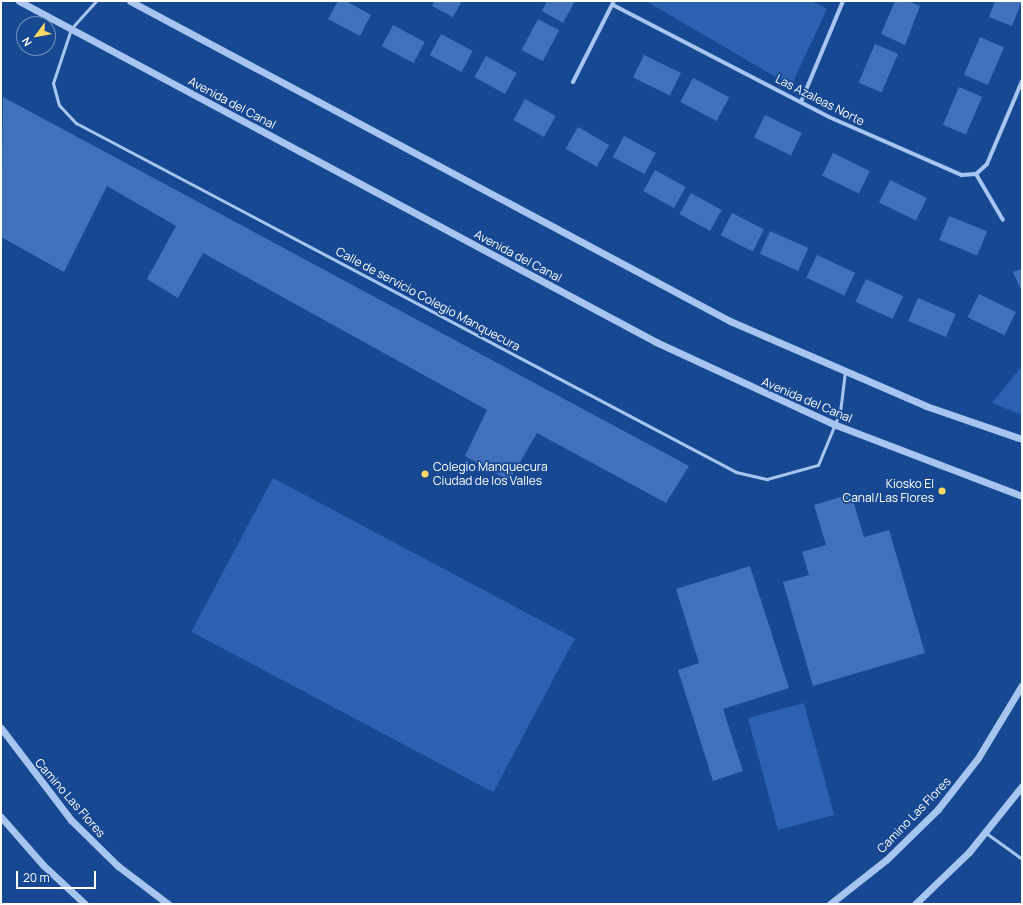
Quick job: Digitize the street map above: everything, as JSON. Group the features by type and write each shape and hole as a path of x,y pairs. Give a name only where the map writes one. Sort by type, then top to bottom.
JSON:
{"street":[{"name":"Avenida del Canal","path":"19,1 656,342 836,426 1022,496"},
{"path":"130,1 678,295 845,373 969,422 1022,439"},
{"path":"801,102 842,1"},
{"path":"573,82 613,3"},
{"name":"Las Azaleas Norte","path":"613,3 801,102 956,173 976,174"},
{"path":"1003,220 976,174 988,164 1022,81"},
{"name":"Camino Las Flores","path":"830,904 886,860 938,809 978,758 1022,684"},
{"name":"Camino Las Flores","path":"1,728 71,820 118,866 168,904"},
{"path":"915,904 986,833 1022,786"},
{"path":"1,816 43,865 85,904"}],"lane":[{"name":"Calle de servicio Colegio Manquecura","path":"96,1 71,29 53,83 59,105 76,122 736,472 766,478 818,465 836,426 843,398 845,373"},
{"path":"986,833 1022,859"}],"shaded area":[{"path":"646,1 811,1 827,9 791,86"},
{"path":"1022,366 1022,415 992,403"},
{"path":"273,478 575,639 493,792 191,632"},
{"path":"804,703 834,815 778,830 748,718"}],"building":[{"path":"338,1 346,1 371,15 360,36 328,19"},
{"path":"434,1 462,1 453,17 432,6"},
{"path":"547,1 575,1 563,23 542,11"},
{"path":"895,1 908,1 920,6 905,45 881,34"},
{"path":"995,1 1022,1 1012,26 989,17"},
{"path":"538,19 559,30 543,61 522,50"},
{"path":"393,25 425,42 414,63 382,46"},
{"path":"441,34 473,51 462,72 430,55"},
{"path":"980,37 1004,47 988,85 964,75"},
{"path":"875,44 898,54 882,92 859,83"},
{"path":"644,55 681,73 670,95 633,77"},
{"path":"486,56 517,73 505,94 474,77"},
{"path":"693,78 729,97 717,121 680,102"},
{"path":"959,87 982,97 966,135 943,125"},
{"path":"3,97 689,466 666,503 537,433 509,481 465,456 487,410 203,253 178,298 147,279 176,226 107,186 64,272 1,237"},
{"path":"525,99 556,116 544,137 513,120"},
{"path":"765,115 802,133 791,155 754,137"},
{"path":"578,127 609,145 597,167 566,149"},
{"path":"624,136 656,153 645,174 613,157"},
{"path":"833,153 870,171 859,193 822,175"},
{"path":"655,170 686,187 674,208 643,191"},
{"path":"890,180 927,198 916,220 879,202"},
{"path":"691,193 722,210 710,231 679,214"},
{"path":"732,213 764,229 753,252 721,235"},
{"path":"949,216 987,231 977,255 939,240"},
{"path":"770,231 808,248 798,271 760,254"},
{"path":"817,255 855,273 844,295 806,278"},
{"path":"1022,269 1022,292 1013,272"},
{"path":"866,279 903,296 893,319 855,302"},
{"path":"979,294 1016,312 1004,335 968,317"},
{"path":"918,298 956,314 946,337 908,321"},
{"path":"851,494 864,537 889,530 925,653 813,686 783,582 809,575 802,552 826,545 814,505"},
{"path":"750,566 789,688 723,709 743,771 713,781 678,670 699,663 676,589"}],"place":[{"name":"Colegio Manquecura Ciudad de los Valles","path":"425,474"},
{"name":"Kiosko El Canal/Las Flores","path":"942,491"}]}
